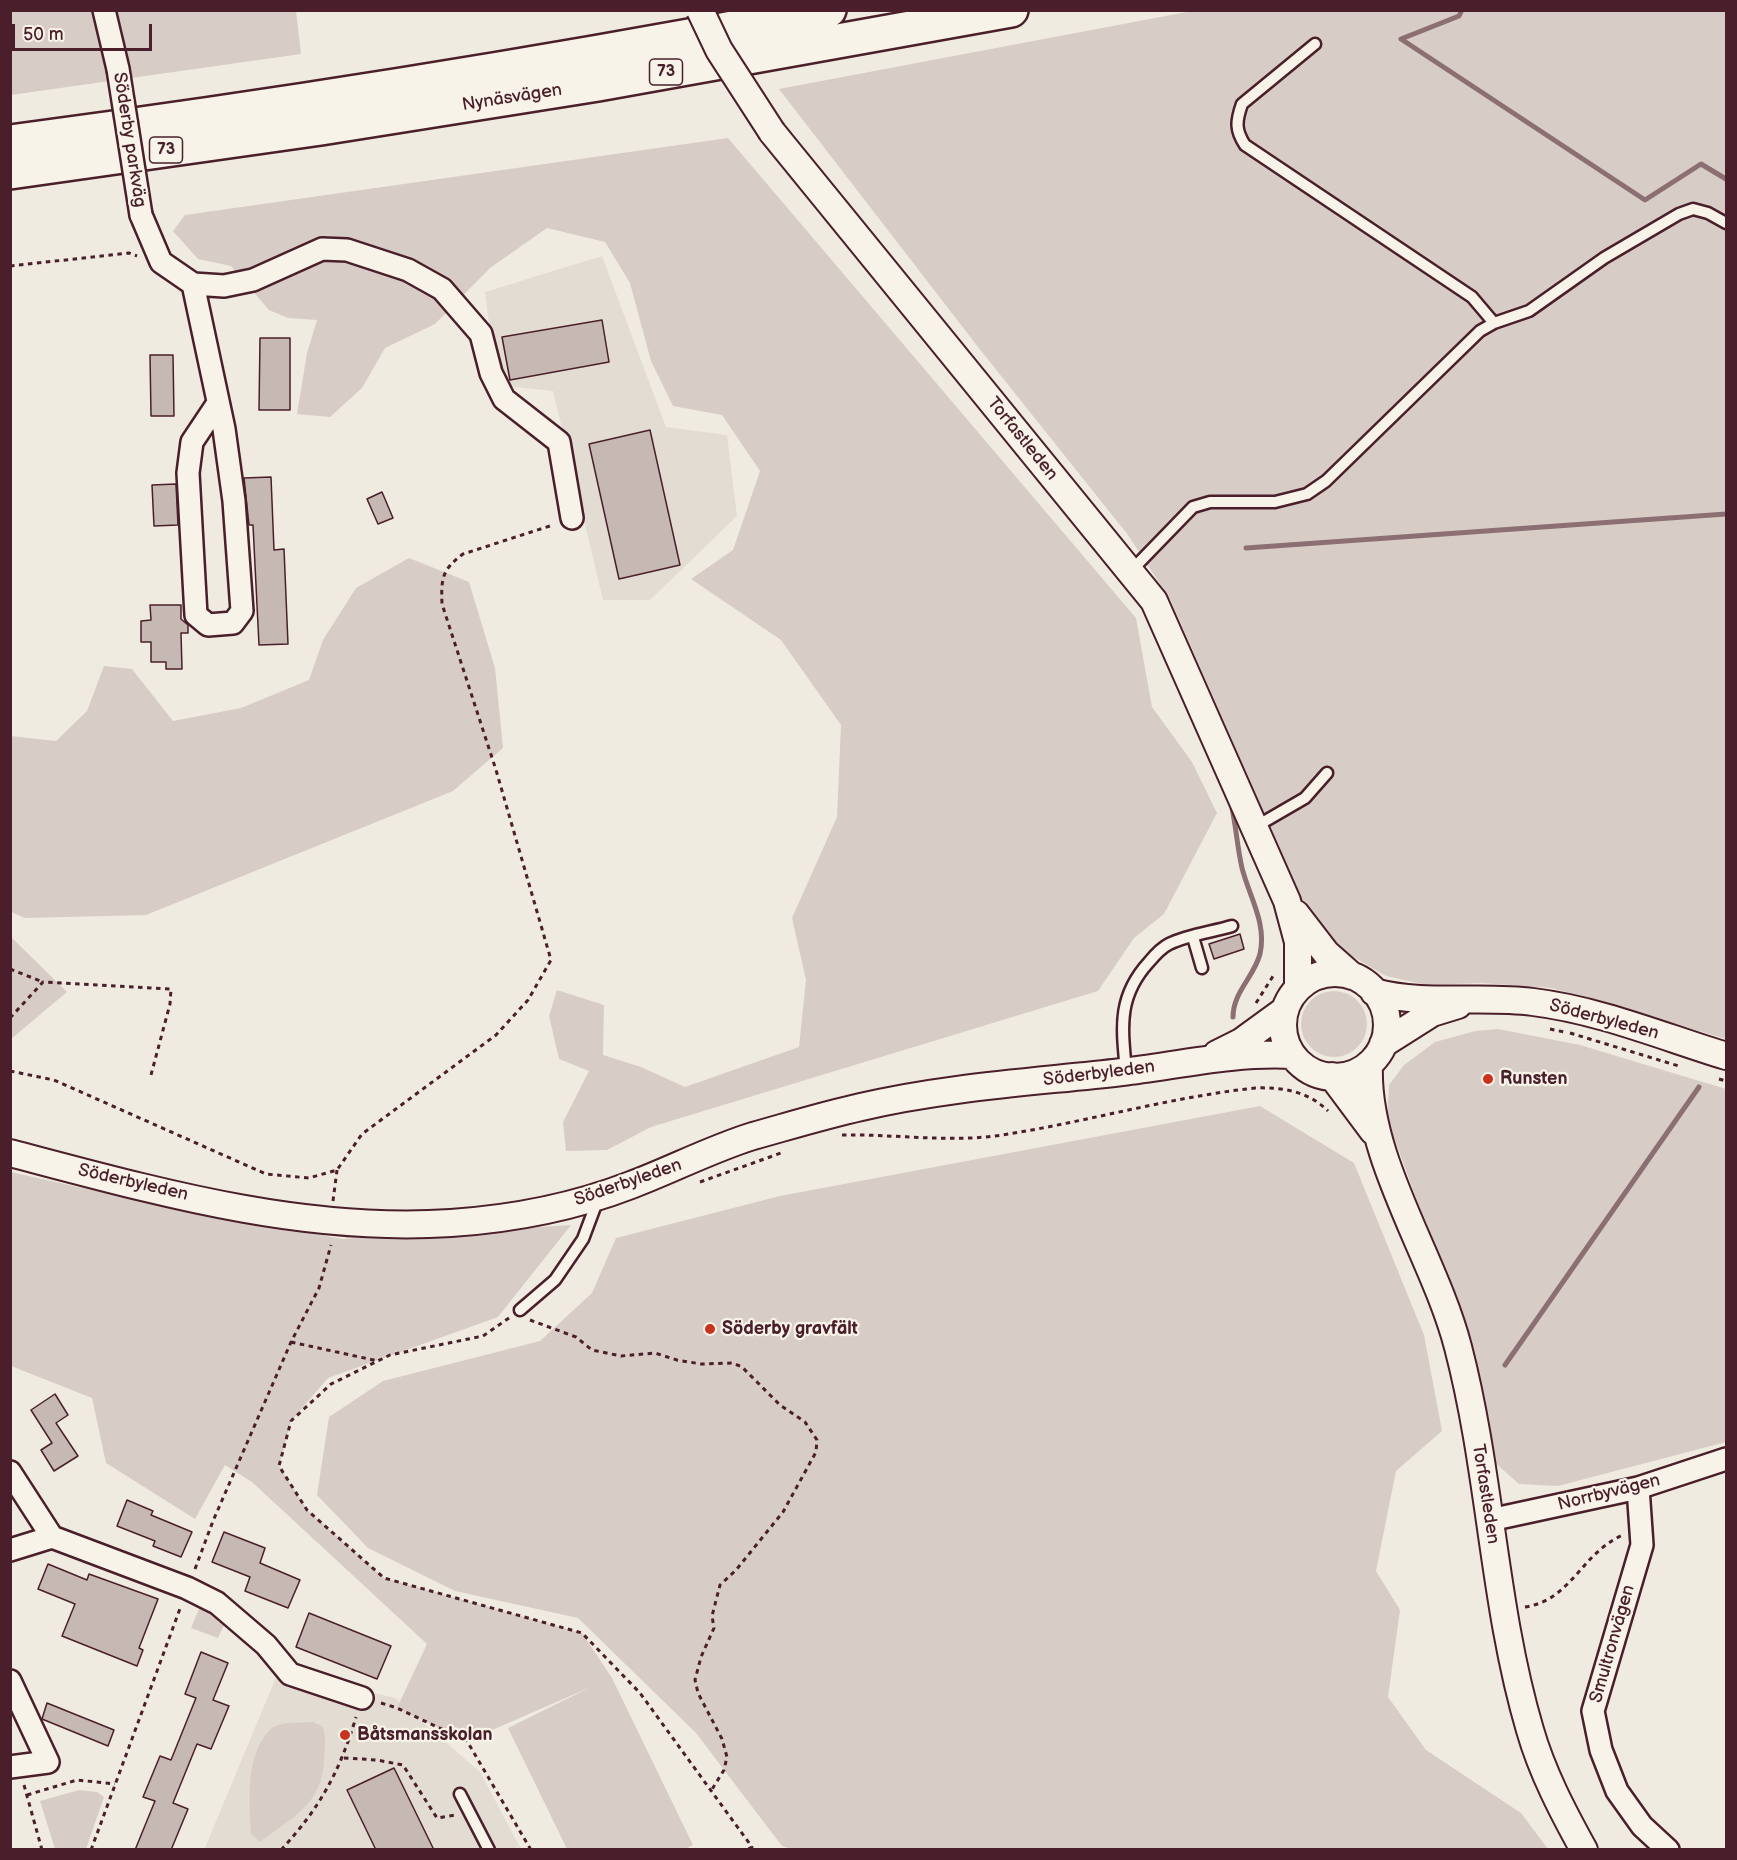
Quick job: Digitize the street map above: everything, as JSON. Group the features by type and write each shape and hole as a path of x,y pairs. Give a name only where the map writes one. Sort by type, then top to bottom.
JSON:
{"highway":[{"name":"Nynäsvägen","path":"11,150 195,117 600,53 828,10"},
{"name":"Nynäsvägen","path":"11,150 321,128 587,86 1011,10"}],"street":[{"name":"Söderby parkväg","path":"104,10 118,69 141,215 161,262"},
{"name":"Torfastleden","path":"700,10 719,50 772,132 1154,602 1287,901 1298,942 1298,988"},
{"path":"161,262 193,284 224,286 253,280 322,249 347,250 408,270 441,289 481,333 491,373 504,399 559,442 572,518"},
{"path":"193,284 218,403 234,501 242,611 233,623 208,625 196,615 188,473 192,442 218,403"},
{"name":"Torfastleden","path":"1287,901 1326,952 1352,976"},
{"path":"1329,973 1352,976 1374,992 1386,1017 1376,1054 1345,1076 1338,1097 1292,1055 1285,1041 1283,1026 1285,1010 1298,988 1307,981 1329,973"},
{"name":"Söderbyleden","path":"1374,992 1394,997 1510,999 1564,1007 1721,1067"},
{"name":"Söderbyleden","path":"1376,1054 1432,1013 1478,999"},
{"name":"Söderbyleden","path":"1206,1060 1259,1029 1285,1010"},
{"name":"Söderbyleden","path":"10,1153 117,1181 277,1216 366,1225 463,1221 529,1213 599,1196 747,1138 862,1106 920,1096 1206,1060 1270,1054 1292,1055"},
{"name":"Torfastleden","path":"1376,1054 1368,1087 1378,1139 1458,1345 1514,1666 1530,1732 1562,1811 1584,1850"},
{"name":"Torfastleden","path":"1338,1097 1378,1139"},
{"name":"Norrbyvägen","path":"1490,1520 1638,1488 1726,1459"},
{"path":"10,1472 52,1537 188,1588 217,1603 266,1645 290,1674 362,1698"},
{"name":"Smultronvägen","path":"1638,1488 1642,1545 1593,1711 1601,1750 1617,1791 1642,1826 1668,1850"},
{"path":"10,1550 52,1537"},
{"path":"10,1681 48,1762 14,1766"}],"lane":[{"path":"1315,44 1242,104 1237,118 1237,133 1245,145 1472,297 1494,323"},
{"path":"1130,572 1193,507 1210,502 1275,502 1307,494 1326,481 1480,331 1494,323 1529,311 1604,258 1678,214 1693,209 1708,213 1726,223"},
{"path":"1254,828 1305,798 1327,773"},
{"path":"1126,1071 1123,1030 1124,1007 1129,988 1157,953 1169,944 1232,926"},
{"path":"1192,937 1202,969"},
{"path":"520,1310 555,1280 583,1239 599,1196"},
{"path":"460,1794 489,1850"}],"path":[{"path":"10,266 129,254 161,262"},
{"path":"332,1208 336,1170 362,1134 496,1035 528,1000 551,960 496,771 442,604 441,578 452,563 463,554 572,518"},
{"path":"1259,1029 1255,1009 1257,1001 1278,968"},
{"path":"10,969 43,982 171,989 170,1004 151,1075"},
{"path":"10,1018 43,982"},
{"path":"1543,1027 1607,1043 1683,1067"},
{"path":"1721,1067 1726,1081"},
{"path":"10,1071 54,1080 266,1174 309,1178 336,1170"},
{"path":"837,1136 881,1134 943,1138 1000,1135 1255,1088 1280,1087 1321,1104 1338,1097"},
{"path":"1321,1104 1338,1097"},
{"path":"699,1182 787,1151"},
{"path":"91,1850 213,1521 291,1342 319,1288 331,1245"},
{"path":"711,1791 724,1770 726,1750 694,1680 700,1657 714,1628 712,1616 720,1585 736,1570 783,1512 816,1452 817,1440 805,1422 780,1405 742,1366 733,1363 701,1364 676,1360 655,1353 621,1356 592,1350 576,1337 530,1320 520,1310 483,1336 390,1355 331,1384 291,1421 279,1466 307,1510 384,1578 582,1633 640,1693 711,1791 754,1848 746,1850"},
{"path":"291,1342 379,1361"},
{"path":"1504,1610 1543,1605 1562,1592 1590,1558 1613,1539 1641,1527"},
{"path":"281,1850 308,1820 344,1758 362,1698 397,1708 467,1741 531,1850"},
{"path":"344,1758 377,1760 403,1765 437,1818 470,1812"},
{"path":"14,1766 27,1795 42,1850"},
{"path":"27,1795 77,1780 115,1784"}],"shaded area":[{"path":"10,11 296,11 301,54 11,95"},
{"path":"1192,11 1726,11 1726,1039 1552,988 1482,983 1427,985 1386,976 1343,951 1296,895 1259,801 1171,601 1128,535 978,347 779,89"},
{"path":"728,138 1136,618 1152,707 1192,762 1217,813 1164,914 1134,938 1098,991 651,1127 607,1150 566,1151 563,1122 589,1071 559,1059 549,1016 557,990 604,1005 603,1055 641,1067 685,1087 799,1047 806,980 792,918 837,817 841,725 781,640 691,579 733,550 760,471 722,415 673,406 651,361 630,283 605,242 547,228 490,268 435,324 385,348 362,388 330,417 297,414 307,353 317,320 288,318 269,310 231,266 198,259 173,231 185,215"},
{"path":"602,256 666,427 727,435 737,516 650,600 603,600 553,391 497,385 485,292"},
{"path":"409,558 469,582 495,668 503,748 453,791 146,915 25,918 11,912 11,736 56,741 87,711 104,666 132,669 173,721 241,708 309,680 323,640 356,588"},
{"path":"10,936 67,992 11,1039 10,1039"},
{"path":"1334,991 1347,994 1357,1001 1364,1011 1367,1024 1364,1037 1357,1047 1347,1054 1334,1057 1321,1054 1311,1047 1304,1037 1301,1024 1304,1011 1311,1001 1321,994"},
{"path":"1498,1029 1580,1045 1726,1089 1726,1442 1558,1486 1519,1484 1493,1461 1453,1300 1387,1118 1389,1085 1404,1065 1435,1042 1475,1031"},
{"path":"1260,1106 1354,1163 1424,1335 1442,1431 1396,1471 1376,1571 1400,1610 1388,1697 1426,1750 1521,1813 1548,1849 792,1849 782,1846 696,1733 578,1618 455,1591 368,1548 317,1495 329,1417 383,1381 540,1341 592,1293 616,1238 780,1196"},
{"path":"11,1172 118,1196 342,1239 571,1225 498,1317 328,1378 291,1421 279,1466 307,1510 384,1578 582,1633 612,1678 693,1845 683,1850 567,1849 508,1728 591,1687 467,1741 397,1708 427,1644 252,1482 225,1465 195,1519 106,1463 92,1398 11,1366"},
{"path":"210,1604 227,1618 218,1638 191,1628 199,1609"},
{"name":"Båtsmansskolan","path":"279,1670 395,1698 480,1772 521,1849 204,1850"},
{"path":"313,1722 323,1727 325,1739 322,1775 318,1788 294,1817 260,1842 251,1834 250,1807 251,1778 257,1750 263,1738 276,1726 286,1723"},
{"path":"79,1790 97,1792 104,1797 86,1849 55,1849 40,1801"}],"building":[{"path":"602,320 609,362 510,380 502,337"},
{"path":"260,338 290,338 290,410 259,410"},
{"path":"150,355 173,355 174,416 151,416"},
{"path":"650,430 680,565 619,579 589,444"},
{"path":"271,477 274,550 284,549 288,644 259,645 253,525 249,525 244,478"},
{"path":"176,484 178,525 154,526 152,485"},
{"path":"382,492 393,518 378,524 367,499"},
{"path":"150,605 181,605 181,619 188,625 188,633 181,633 182,669 166,669 166,662 151,662 151,642 141,642 141,621 151,620"},
{"path":"1240,934 1244,949 1214,959 1209,944"},
{"path":"55,1394 68,1415 56,1423 78,1456 54,1471 41,1450 52,1443 31,1410"},
{"path":"127,1500 153,1511 151,1515 192,1532 181,1557 153,1546 155,1541 117,1526"},
{"path":"224,1532 265,1548 260,1563 300,1580 288,1608 245,1591 250,1577 212,1562"},
{"path":"48,1564 87,1580 89,1574 158,1599 139,1648 143,1650 137,1666 62,1636 75,1604 38,1589"},
{"path":"309,1613 391,1646 377,1679 296,1647"},
{"path":"201,1652 228,1663 213,1700 229,1706 211,1749 197,1744 173,1803 188,1809 171,1850 135,1850 155,1801 143,1797 160,1756 171,1760 196,1698 185,1694"},
{"path":"47,1703 114,1730 108,1746 42,1719"},
{"path":"394,1768 434,1850 376,1850 347,1790"}],"waterway":[{"path":"1462,10 1459,16 1401,39 1645,200 1701,164 1726,179"},
{"path":"1246,548 1726,514"},
{"path":"1231,803 1242,868 1259,921 1262,943 1257,962 1236,1000 1233,1017"},
{"path":"1505,1365 1699,1087"}],"place":[{"name":"Runsten","path":"1488,1079"},
{"name":"Söderby gravfält","path":"710,1329"},
{"name":"Båtsmansskolan","path":"345,1735"}]}
